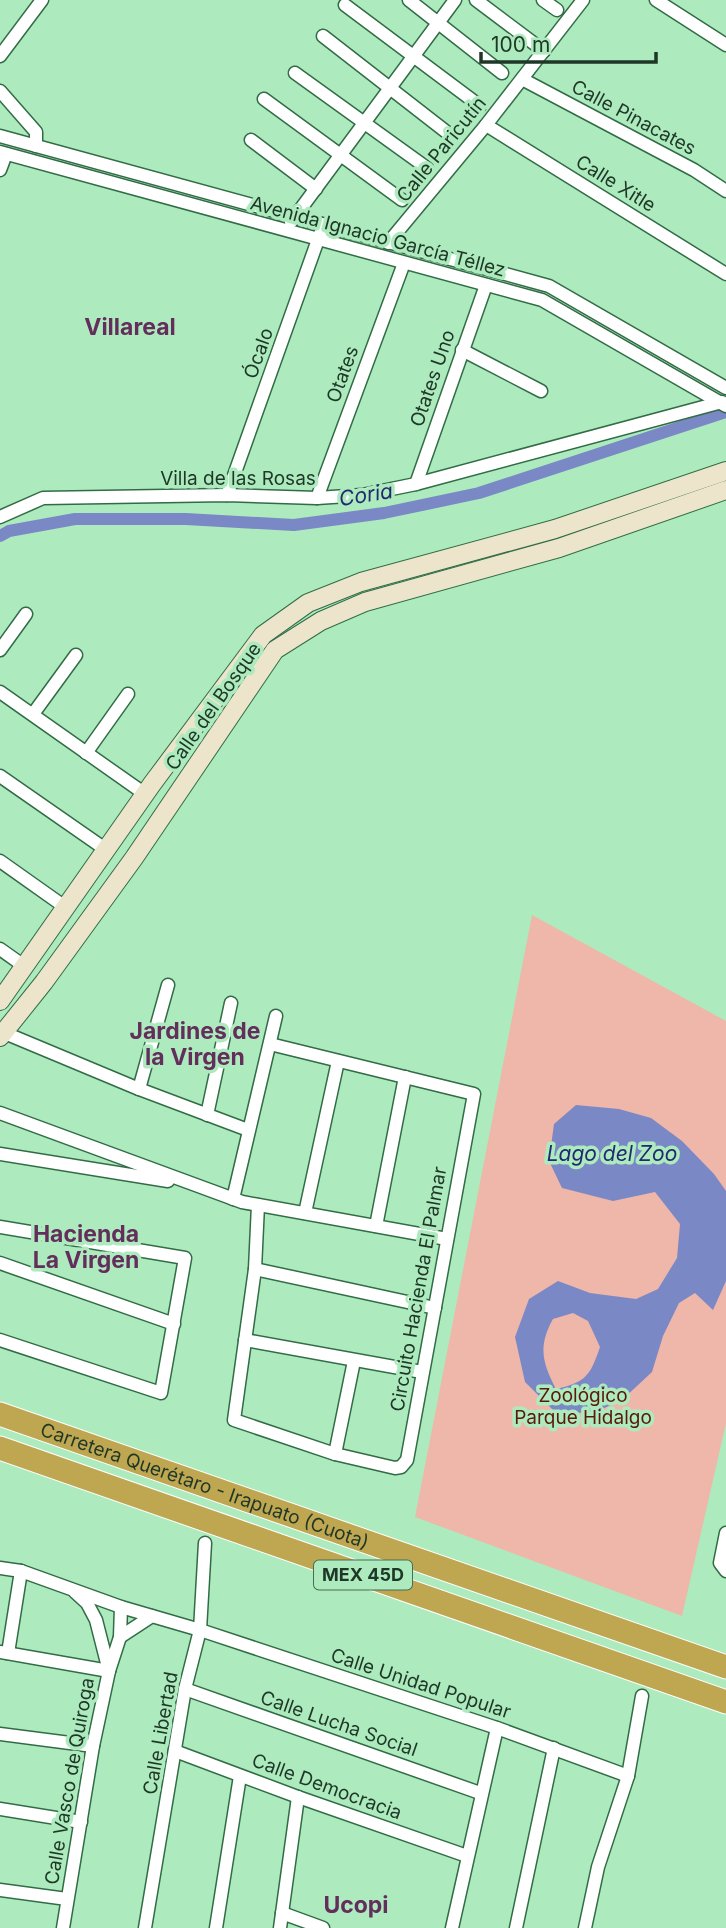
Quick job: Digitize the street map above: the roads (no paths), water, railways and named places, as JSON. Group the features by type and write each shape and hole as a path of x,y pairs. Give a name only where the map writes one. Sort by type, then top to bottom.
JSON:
{"highway":[{"name":"Carretera Querétaro - Irapuato (Cuota)","path":"0,1414 726,1667"},
{"name":"Carretera Querétaro - Irapuato (Cuota)","path":"0,1448 726,1702"}],"street":[{"path":"1,51 42,0"},
{"path":"409,0 502,73"},
{"path":"286,230 455,0"},
{"path":"476,0 544,51"},
{"path":"544,0 556,10"},
{"name":"Calle Paricutín","path":"388,243 486,125 583,0"},
{"path":"656,0 726,45"},
{"path":"345,5 480,106"},
{"path":"323,36 449,134"},
{"path":"295,73 427,168"},
{"name":"Calle Pinacates","path":"522,79 694,170 726,191"},
{"path":"0,91 36,132 36,146"},
{"path":"264,99 402,200"},
{"name":"Calle Xitle","path":"486,125 726,274"},
{"name":"Avenida Ignacio García Téllez","path":"0,136 549,286 726,388"},
{"path":"251,140 316,189"},
{"path":"0,170 3,153"},
{"name":"Avenida Ignacio García Téllez","path":"3,153 542,300 724,403"},
{"path":"173,200 178,186"},
{"name":"Ócalo","path":"227,495 324,224"},
{"name":"Otates","path":"317,498 404,263"},
{"name":"Otates Uno","path":"416,484 486,285"},
{"path":"462,350 541,391"},
{"name":"Villa de las Rosas","path":"0,517 43,498 227,495 317,498 362,495 416,484 724,403"},
{"name":"Calle del Bosque","path":"0,1002 105,849 263,635 308,603 361,582 555,529 726,471"},
{"name":"Calle del Bosque","path":"1,1034 44,982 134,858 275,650 321,621 365,602 559,548 726,491"},
{"path":"0,650 26,614"},
{"path":"33,714 76,655"},
{"path":"0,692 145,794"},
{"path":"86,753 128,694"},
{"path":"0,776 105,849"},
{"path":"0,861 65,907"},
{"path":"0,949 23,966"},
{"path":"139,1089 168,985"},
{"path":"207,1115 231,1003"},
{"path":"233,1199 276,1016"},
{"path":"1,1034 248,1130"},
{"name":"Circuito Hacienda El Palmar","path":"258,1205 255,1269 234,1420 335,1454 401,1467 407,1460 474,1094 270,1044"},
{"path":"306,1213 338,1060"},
{"path":"376,1226 405,1077"},
{"path":"0,1113 233,1199 447,1239"},
{"path":"0,1154 196,1185"},
{"path":"0,1227 185,1258 161,1392 0,1340"},
{"path":"0,1263 174,1324"},
{"path":"255,1269 435,1308"},
{"path":"246,1340 422,1372"},
{"path":"335,1454 354,1361"},
{"path":"726,1533 720,1563 726,1571"},
{"name":"Calle Libertad","path":"145,1928 185,1689 200,1630 205,1543"},
{"name":"Calle Unidad Popular","path":"0,1568 21,1571 121,1607 200,1630 497,1728 628,1776"},
{"path":"21,1571 4,1653 109,1671 120,1637 121,1607"},
{"name":"Calle Vasco de Quiroga","path":"63,1928 93,1746 109,1671 96,1620 87,1603 69,1587"},
{"path":"120,1637 152,1616"},
{"name":"Calle Lucha Social","path":"185,1689 480,1793"},
{"path":"585,1928 598,1867 628,1776 642,1696"},
{"path":"452,1928 480,1793 497,1728"},
{"path":"0,1734 93,1746"},
{"path":"516,1928 554,1748"},
{"name":"Calle Democracia","path":"176,1751 467,1856"},
{"path":"216,1928 240,1776"},
{"path":"280,1928 298,1797"},
{"path":"0,1808 81,1822"},
{"path":"0,1890 67,1899"},
{"path":"282,1913 323,1928"}],"water":[{"name":"Lago del Zoo","path":"576,1105 619,1109 651,1118 682,1141 714,1174 726,1191 726,1281 713,1310 695,1293 679,1303 663,1336 652,1372 623,1399 592,1414 553,1410 525,1382 515,1337 529,1299 558,1281 590,1293 636,1299 658,1289 677,1258 680,1224 655,1192 613,1201 562,1188 549,1161 554,1124","holes":["573,1313 588,1321 600,1347 593,1365 586,1376 574,1384 556,1389 545,1362 544,1346 548,1329 553,1319"]}],"waterway":[{"name":"Coria","path":"0,536 9,531 75,519 186,519 294,525 384,513 479,493 726,412"}],"district":[{"name":"Villareal","path":"130,327"},
{"name":"Jardines de la Virgen","path":"195,1044"},
{"name":"Hacienda La Virgen","path":"86,1247"},
{"name":"Ucopi","path":"356,1905"}],"park label":[{"name":"Zoológico Parque Hidalgo","path":"583,1406"}]}
